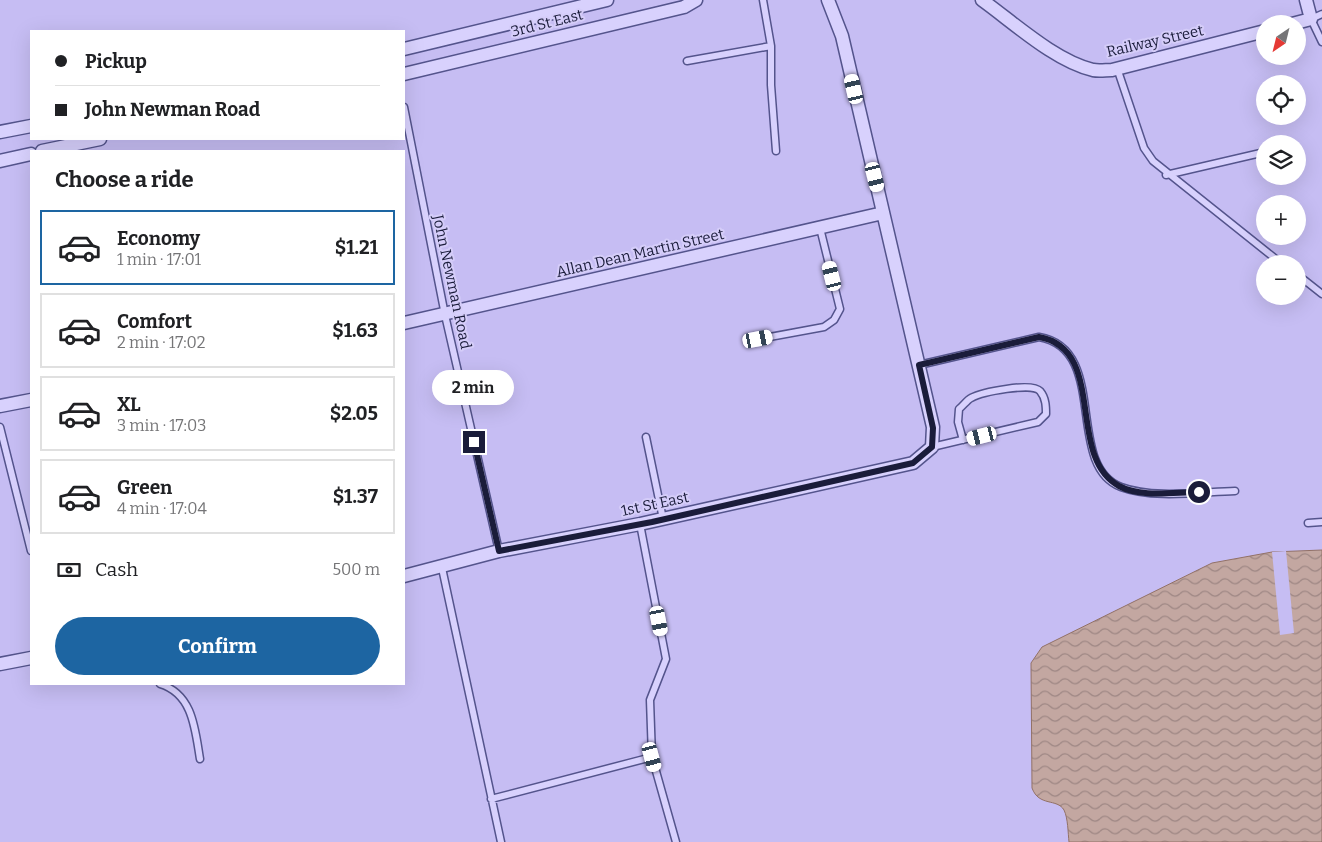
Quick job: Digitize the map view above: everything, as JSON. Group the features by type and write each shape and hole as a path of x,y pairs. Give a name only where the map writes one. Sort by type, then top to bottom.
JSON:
{"street":[{"name":"3rd St East","path":"405,49 606,0"},
{"name":"3rd St East","path":"405,74 684,7 696,0"},
{"path":"828,0 842,36 919,365 933,428 932,447"},
{"name":"Railway Street","path":"982,0 1069,60 1094,70 1117,68 1256,33"},
{"path":"1306,0 1316,17"},
{"path":"0,132 30,126"},
{"path":"44,150 61,143 90,140"},
{"path":"0,161 30,154"},
{"name":"Allan Dean Martin Street","path":"405,323 446,315 883,213"},
{"path":"0,406 30,400"},
{"name":"1st St East","path":"405,576 442,568 499,551 640,524 913,463 932,447"},
{"path":"0,664 30,658"}],"lane":[{"path":"763,0 771,46 771,85 776,151"},
{"path":"1316,17 1322,42"},
{"path":"687,61 771,46"},
{"path":"1117,68 1144,148 1152,162 1166,175 1270,255"},
{"name":"John Newman Road","path":"405,112 446,315 499,551"},
{"path":"1166,175 1256,154"},
{"path":"758,339 824,327 834,320 840,309 820,228"},
{"path":"1306,281 1322,294"},
{"path":"919,365 1039,337 1052,339 1069,354 1082,383 1094,458 1105,474 1119,486 1145,493 1234,491"},
{"path":"932,447 963,440 1038,422 1046,414 1046,402 1040,391 1034,387 1022,386 971,398 959,409 958,422 963,440"},
{"path":"0,427 30,547"},
{"path":"646,436 663,519"},
{"path":"1308,523 1322,522"},
{"path":"640,524 666,659 650,700 652,757 676,842"},
{"path":"442,568 501,842"},
{"path":"164,685 181,697 193,715 200,759"},
{"path":"491,799 652,757"}],"water":[{"path":"1322,550 1322,842 1069,842 1064,810 1057,804 1039,798 1032,788 1031,663 1042,647 1212,563 1272,552"}],"pier":[{"path":"1286,551 1294,633 1280,635 1272,552"}],"route":[{"path":"474,442 499,551 652,522 913,463 932,447 933,428 919,365 1039,337 1052,339 1069,354 1082,383 1094,458 1105,474 1119,486 1145,493 1199,492"}]}
